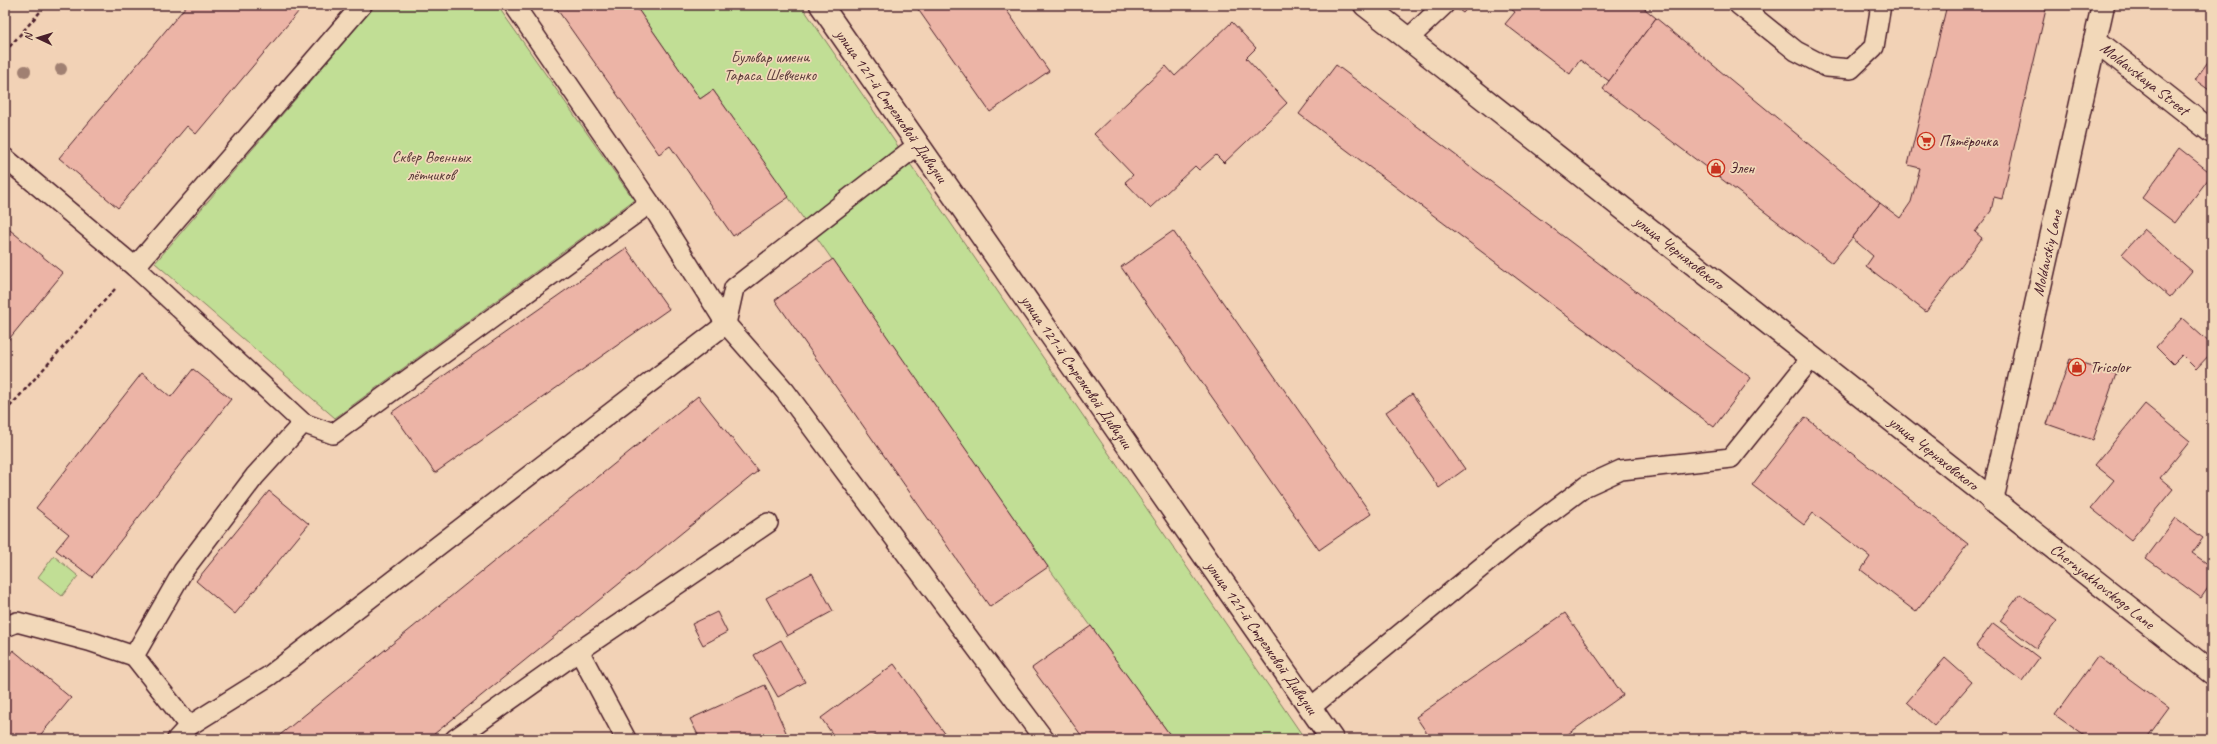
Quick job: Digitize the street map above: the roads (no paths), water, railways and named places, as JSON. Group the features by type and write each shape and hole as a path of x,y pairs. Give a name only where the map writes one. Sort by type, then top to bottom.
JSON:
{"street":[{"name":"улица 121-й Стрелковой Дивизии","path":"821,5 1332,739"},
{"name":"улица Черняховского","path":"1365,5 1812,357 1992,501"},
{"name":"Moldavskiy Lane","path":"1992,501 2103,5"},
{"name":"Moldavskaya Street","path":"2095,40 2212,132"},
{"name":"Chernyakhovskogo Lane","path":"1992,501 2212,673"}],"lane":[{"path":"135,267 362,5"},
{"path":"514,5 650,203 726,324 785,391 1044,739"},
{"path":"1408,39 1444,5"},
{"path":"1739,5 1796,51 1827,67 1851,69 1874,47 1881,5"},
{"path":"5,627 16,622 89,641 134,656 183,732 269,676 726,324 734,288 919,144"},
{"path":"5,158 135,267 303,424 333,434 650,203"},
{"path":"1310,708 1518,537 1586,486 1621,470 1731,458 1812,357"},
{"path":"134,656 183,571 255,476 303,424"},
{"path":"455,739 579,651 768,523"},
{"path":"579,651 626,739"}],"place":[{"name":"Пятёрочка","path":"1926,141"},
{"name":"Элен","path":"1716,168"},
{"name":"Tricolor","path":"2077,367"}],"park label":[{"name":"Бульвар имени Тараса Шевченко","path":"770,66"},
{"name":"Сквер Военных лётчиков","path":"431,166"}]}
